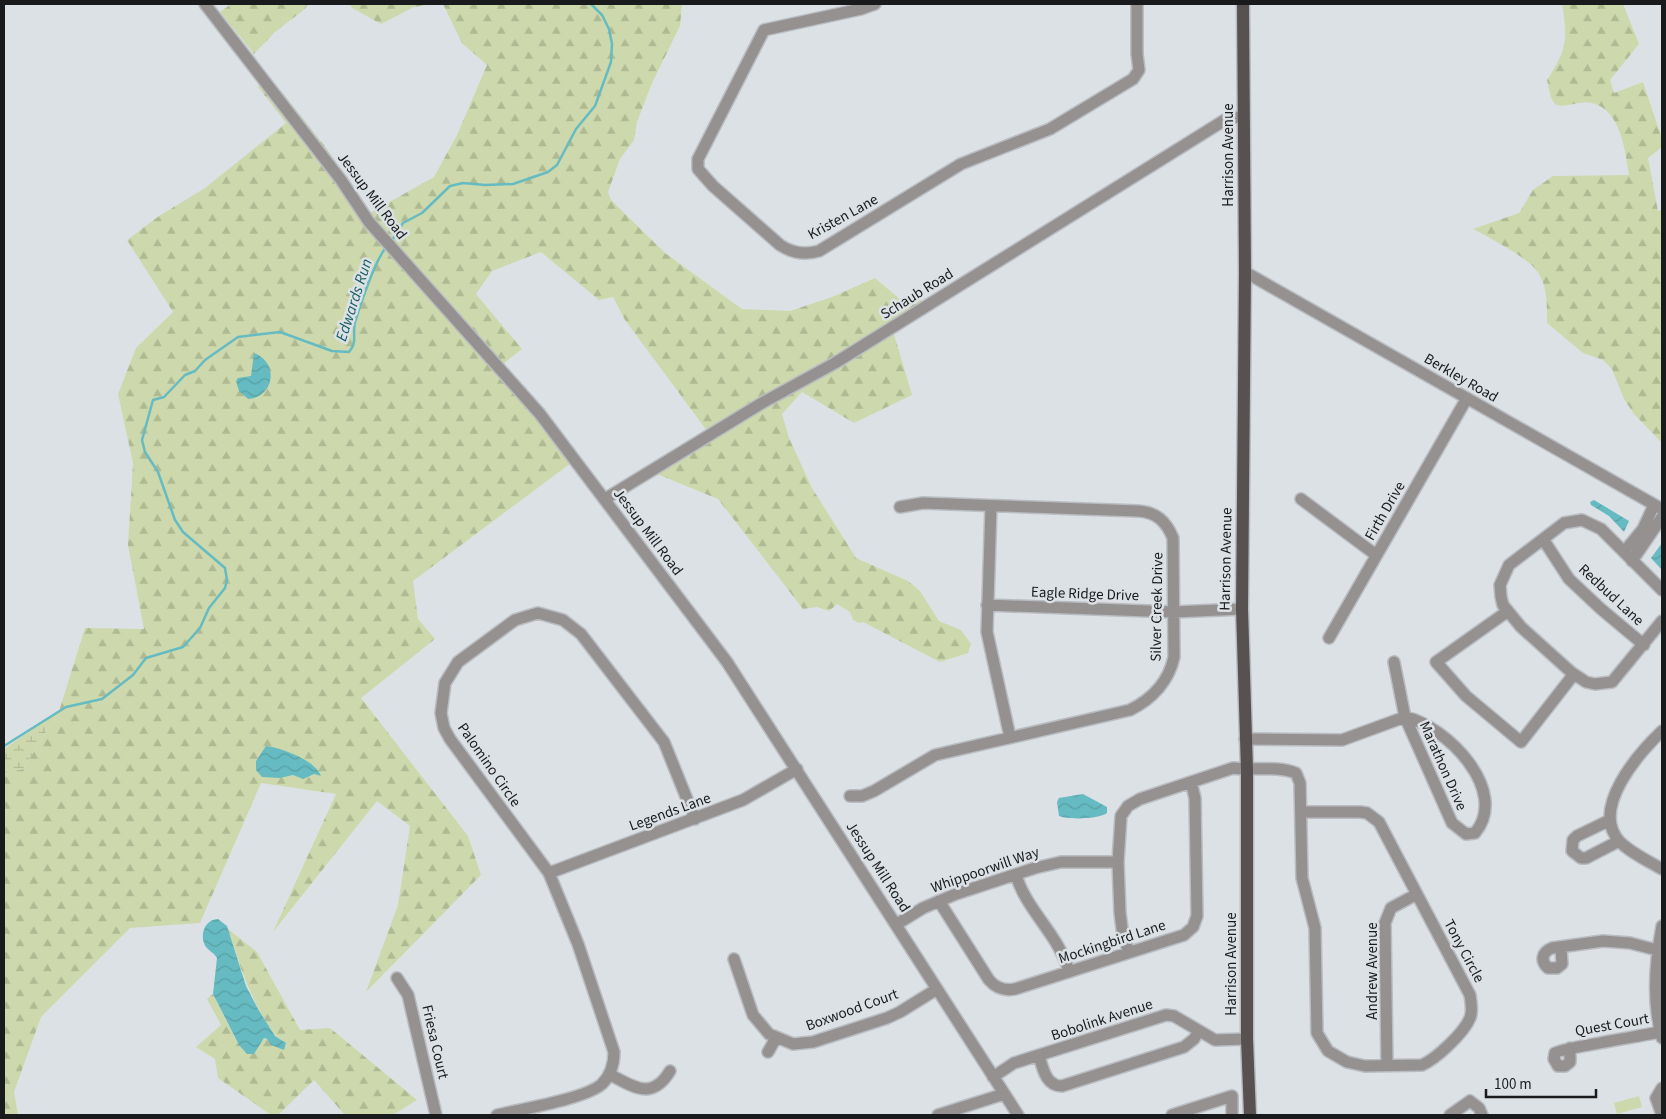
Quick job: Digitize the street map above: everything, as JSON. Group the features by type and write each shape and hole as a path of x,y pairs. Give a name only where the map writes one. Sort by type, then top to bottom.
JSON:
{"main road":[{"name":"Harrison Avenue","path":"1243,4 1245,272 1242,609 1247,770 1250,1115"}],"street":[{"name":"Jessup Mill Road","path":"205,4 341,180 378,233 519,389 605,499 727,662 1018,1115"},
{"name":"Kristen Lane","path":"874,4 861,9 764,30 698,159 698,169 713,186 780,246 792,252 806,253 819,250 966,162 1050,129 1133,79 1139,70 1137,54 1137,4"},
{"name":"Schaub Road","path":"605,499 762,403 843,358 1228,118 1244,117"},
{"name":"Berkley Road","path":"1245,272 1658,507"},
{"name":"Firth Drive","path":"1329,638 1467,398"},
{"path":"1302,499 1376,555"},
{"name":"Silver Creek Drive","path":"850,796 862,796 874,791 935,755 1130,710 1141,704 1158,689 1172,666 1174,612 1173,538 1169,528 1158,516 1138,511 923,502 900,508"},
{"path":"991,506 987,605 988,645 1010,737"},
{"path":"1628,556 1658,507"},
{"path":"1628,556 1662,517"},
{"path":"1662,590 1601,529 1582,520 1564,523 1509,565 1500,585 1501,597 1508,611 1521,627 1574,674 1586,682 1595,684 1612,682 1662,621"},
{"name":"Redbud Lane","path":"1543,540 1569,579 1644,645"},
{"name":"Eagle Ridge Drive","path":"987,605 1174,612 1242,609"},
{"path":"1508,611 1436,662 1466,696 1521,742 1574,674"},
{"name":"Palomino Circle","path":"609,1074 614,1059 612,1042 558,892 548,873 450,739 444,728 441,712 445,683 458,662 508,624 538,613 570,624 581,634 664,742 695,818"},
{"name":"Marathon Drive","path":"1245,739 1342,740 1405,717 1418,720 1440,733 1454,745 1467,761 1486,801 1486,810 1475,833 1466,834 1452,823 1405,717 1394,662"},
{"path":"1662,731 1617,786 1612,800 1610,820 1619,841 1662,868"},
{"path":"1129,952 1121,926 1118,862 1119,822 1128,806 1140,799 1232,768 1247,770"},
{"name":"Legends Lane","path":"548,873 743,800 797,769"},
{"name":"Tony Circle","path":"1247,770 1280,769 1296,773 1299,778 1302,812 1302,878 1315,928 1316,1033 1328,1051 1336,1057 1365,1066 1422,1065 1429,1062 1466,1024 1471,1012 1470,995 1384,830 1373,816 1360,812 1302,812"},
{"name":"Mockingbird Lane","path":"939,901 986,977 996,987 1012,990 1184,935 1195,923 1195,798 1190,782"},
{"path":"1610,820 1577,836 1571,846 1572,851 1581,858 1586,858 1619,841"},
{"name":"Whippoorwill Way","path":"897,924 939,901 1060,862 1118,862"},
{"path":"1016,875 1020,887 1061,951 1069,972"},
{"name":"Andrew Avenue","path":"1387,1065 1385,923 1392,908 1417,894"},
{"path":"1661,1035 1655,988 1657,950 1662,926"},
{"path":"1561,946 1603,941 1630,943 1657,950"},
{"name":"Boxwood Court","path":"734,959 753,1015 763,1029 776,1038 793,1044 813,1042 900,1012 937,989"},
{"name":"Friesa Court","path":"397,978 408,995 436,1115"},
{"name":"Bobolink Avenue","path":"993,1077 1014,1063 1166,1015 1174,1016 1198,1032 1221,1041 1248,1039"},
{"path":"1039,1056 1048,1080 1052,1084 1062,1086 1184,1047 1194,1039 1198,1032"},
{"name":"Quest Court","path":"1570,1048 1661,1035"},
{"path":"768,1052 776,1038"},
{"path":"497,1115 584,1094 602,1084 609,1074 641,1089 655,1088 664,1081 670,1071"},
{"path":"1662,1088 1656,1098 1662,1115"},
{"path":"938,1115 1004,1094"},
{"path":"1172,1115 1232,1096 1232,1115"},
{"path":"1450,1115 1466,1102 1472,1102 1479,1108 1482,1115"}],"green space":[{"path":"231,4 308,4 305,9 275,32 254,54 220,12"},
{"path":"350,4 433,4 414,7 381,24 352,8"},
{"path":"443,4 682,4 680,26 652,83 637,122 634,140 620,159 608,192 611,200 665,253 742,309 790,311 832,297 875,278 902,301 918,298 923,301 888,323 893,331 912,395 854,423 802,392 782,414 789,438 812,488 856,558 908,581 920,591 939,621 961,630 971,644 968,653 940,662 863,622 859,623 853,620 850,612 837,604 829,611 817,607 803,609 718,499 657,474 713,439 625,320 613,297 599,300 541,252 492,271 476,294 522,349 499,367 575,460 413,581 418,619 435,639 361,698 468,836 481,875 366,992 398,905 410,826 377,801 273,932 336,794 261,783 200,923 130,928 41,1017 14,1092 18,1115 4,1115 4,773 23,769 59,711 85,628 144,629 128,545 133,463 118,394 136,348 173,312 127,240 159,216 205,188 286,123 258,87 260,85 270,97 276,92 282,92 327,149 370,213 434,177 457,135 487,65 462,43"},
{"path":"1562,4 1623,4 1639,44 1610,80 1614,93 1643,82 1662,139 1662,147 1648,158 1658,211 1662,210 1662,443 1634,414 1624,399 1612,369 1603,360 1583,353 1547,323 1545,290 1537,271 1517,254 1473,229 1519,213 1533,190 1553,176 1629,175 1620,133 1609,114 1602,107 1588,102 1561,106 1557,105 1551,98 1547,80 1559,60 1565,36"},
{"path":"59,711 23,769 4,773 4,749"},
{"path":"228,929 257,952 300,1030 330,1028 417,1100 393,1115 345,1115 314,1080 278,1115 271,1115 218,1078 215,1059 196,1047 221,1025 207,999 213,994 237,1042 247,1054 254,1054 264,1038 284,1050 286,1044 274,1034 259,1009 247,983"},
{"path":"1639,1096 1642,1107 1617,1114 1614,1103"}],"water":[{"path":"254,353 262,357 267,364 270,371 270,379 264,392 257,397 248,399 239,391 236,381 238,378 251,376"},
{"path":"1594,500 1629,521 1624,532 1609,516 1591,505 1590,502"},
{"path":"1662,543 1662,570 1651,558"},
{"path":"266,746 289,752 305,760 318,770 321,776 314,774 303,779 293,775 280,778 262,777 256,770 256,761"},
{"path":"1083,794 1107,807 1107,813 1098,817 1084,818 1059,816 1057,802 1059,798"},
{"path":"218,919 227,926 246,986 275,1036 286,1043 284,1050 271,1045 264,1038 254,1054 247,1054 239,1045 213,994 217,958 205,945 203,935 207,924"}],"waterway":[{"name":"Edwards Run","path":"391,242 403,223 422,213 450,186 463,183 485,185 513,184 548,172 557,165 576,129 595,106 611,62 612,44 609,29 602,15 591,4"},
{"name":"Edwards Run","path":"4,746 66,707 102,699 133,675 146,658 183,647 200,628 209,608 225,588 227,580 225,568 183,532 175,520 158,472 145,452 142,440 153,400 164,397 185,375 195,371 205,360 238,337 280,332 332,351 349,352 354,341 355,322 365,293 373,271 387,246"}]}
